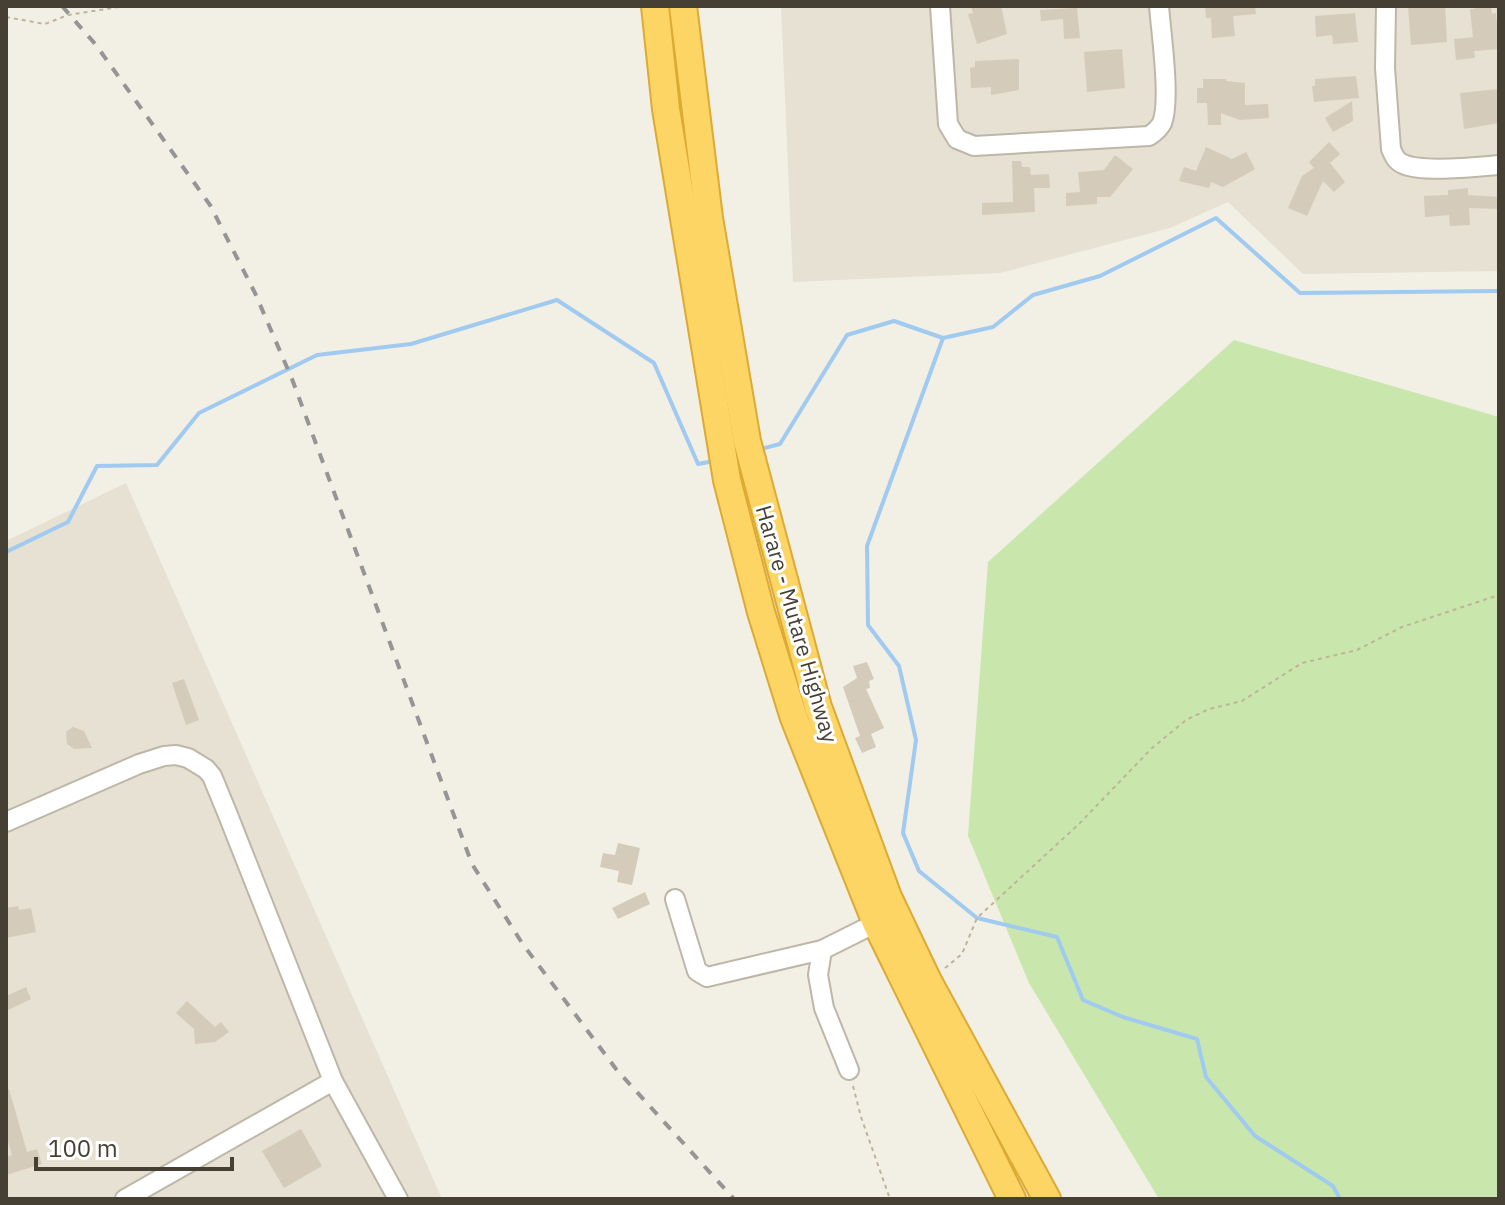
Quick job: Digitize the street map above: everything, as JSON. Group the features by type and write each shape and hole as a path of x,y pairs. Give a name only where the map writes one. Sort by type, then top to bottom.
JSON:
{"highway":[{"name":"Harare - Mutare Highway","path":"655,6 666,109 720,444 761,612 794,718 876,923 1012,1199"},
{"name":"Harare - Mutare Highway","path":"683,6 709,218 747,441 818,707 864,839 888,897 928,981 1040,1196"}],"street":[{"path":"940,6 948,124 957,139 974,146 1149,136 1156,132 1161,126 1165,106 1159,6"},
{"path":"1386,6 1387,95 1391,149 1397,160 1411,167 1499,165"},
{"path":"6,822 164,756 188,758 206,769 228,815 333,1081 398,1199"},
{"path":"675,899 697,971 707,977 822,950 876,923"},
{"path":"822,950 818,975 824,1008 849,1070"},
{"path":"125,1199 333,1081"}],"path":[{"path":"6,17 45,24 68,15 125,6"},
{"path":"928,981 962,954 977,918 1079,824 1151,749 1186,720 1209,709 1242,701 1302,663 1357,650 1402,627 1499,595"},
{"path":"849,1070 861,1117 890,1199"}],"shaded area":[{"path":"781,6 1499,6 1499,271 1303,274 1228,202 1170,228 1000,273 793,282"},
{"path":"126,483 442,1199 6,1199 6,541"}],"green space":[{"path":"1234,340 1499,417 1499,1199 1159,1199 1029,983 968,836 988,562"}],"building":[{"path":"971,6 1001,6 1007,34 977,44 968,14 973,13"},
{"path":"1205,6 1255,6 1256,14 1233,16 1235,36 1212,38 1211,18 1206,18"},
{"path":"1408,6 1445,6 1447,42 1411,45"},
{"path":"1475,6 1491,6 1492,14 1496,13 1499,49 1474,51 1475,58 1456,60 1454,39 1473,37 1470,9 1475,9"},
{"path":"1077,8 1080,38 1064,39 1063,19 1041,21 1040,10"},
{"path":"1355,13 1358,42 1333,44 1332,35 1316,37 1315,16"},
{"path":"1122,49 1125,88 1087,92 1084,52"},
{"path":"1019,59 1019,90 991,95 991,87 971,88 970,68 975,67 975,61"},
{"path":"1356,76 1359,98 1314,102 1312,86 1315,86 1315,79"},
{"path":"1203,79 1245,83 1245,105 1268,104 1269,118 1240,120 1221,113 1221,125 1208,125 1207,103 1197,103 1197,88 1203,88"},
{"path":"1499,89 1499,123 1464,129 1460,93"},
{"path":"1352,101 1353,121 1333,132 1325,118"},
{"path":"1329,142 1340,154 1330,163 1345,182 1334,192 1323,181 1307,216 1288,208 1302,176 1314,168 1309,162"},
{"path":"1206,147 1232,159 1246,152 1255,169 1223,187 1211,182 1209,188 1179,181 1184,167 1196,171"},
{"path":"1115,155 1133,169 1110,197 1097,197 1097,204 1066,206 1066,193 1080,192 1078,172 1104,170"},
{"path":"1012,161 1021,161 1022,167 1030,167 1031,175 1049,174 1050,188 1034,188 1035,212 982,215 982,203 1013,202"},
{"path":"1468,188 1468,195 1499,197 1499,209 1469,208 1470,225 1450,226 1449,215 1425,217 1424,196 1448,195 1448,190"},
{"path":"867,662 874,679 869,681 870,688 866,689 884,728 871,734 876,747 862,753 855,738 860,736 843,687 857,678 853,666"},
{"path":"184,679 199,720 186,725 172,683"},
{"path":"73,727 84,731 92,748 74,749 67,744 66,732"},
{"path":"618,843 640,848 632,885 617,882 619,871 600,867 603,853 615,855"},
{"path":"645,892 650,904 618,919 612,908"},
{"path":"18,906 19,910 31,908 36,932 6,938 6,908"},
{"path":"26,987 31,999 6,1011 6,996"},
{"path":"187,1001 215,1027 221,1022 229,1032 215,1042 195,1044 194,1029 176,1013"},
{"path":"9,1089 27,1152 37,1149 42,1164 6,1175 6,1157 12,1155 6,1135 6,1090"},
{"path":"301,1129 322,1166 284,1188 262,1151"}],"waterway":[{"path":"757,450 780,444 847,335 894,321 943,338 993,327 1033,295 1100,276 1216,218 1300,293 1499,291"},
{"path":"6,552 68,522 97,466 157,465 199,413 317,355 411,344 557,300 654,363 698,464 714,461"},
{"path":"943,338 867,546 868,625 899,666 916,740 903,833 919,871 977,918 1057,937 1083,1000 1123,1017 1197,1039 1206,1077 1255,1136 1333,1186 1340,1199"}],"railway":[{"path":"62,6 96,45 210,205 255,293 292,379 472,864 522,943 616,1069 734,1199"}]}
